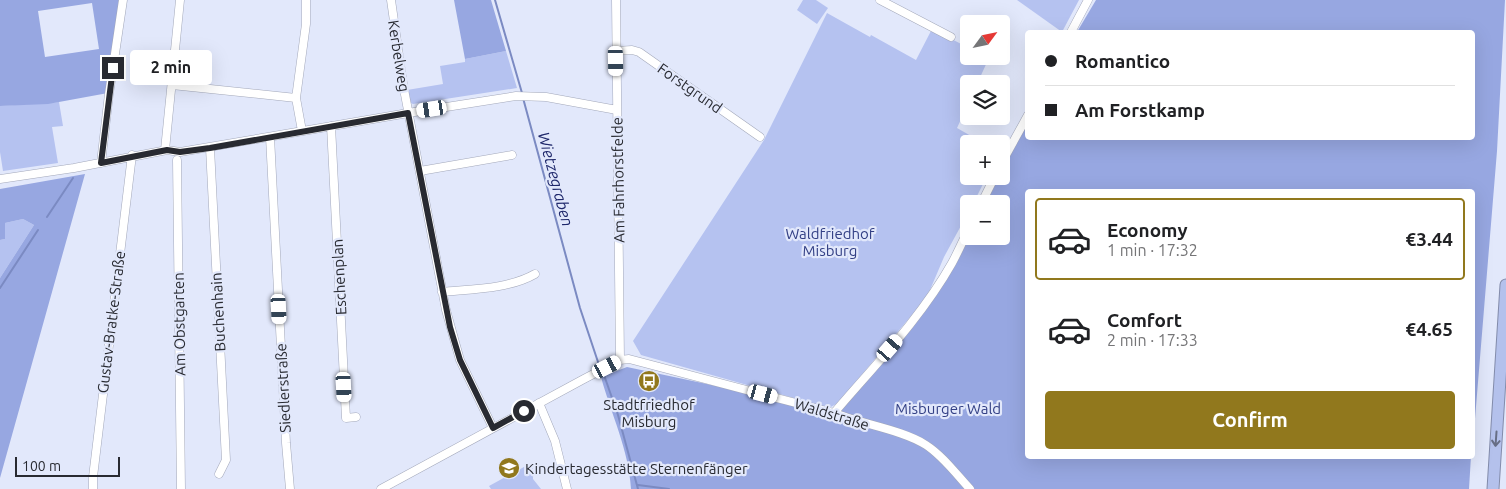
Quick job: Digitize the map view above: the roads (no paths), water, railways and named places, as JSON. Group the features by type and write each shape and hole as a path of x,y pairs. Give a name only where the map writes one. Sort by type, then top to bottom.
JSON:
{"highway":[{"path":"1493,489 1506,285"}],"street":[{"path":"101,163 108,94 123,0"},
{"path":"165,150 180,0"},
{"path":"302,131 296,98 306,24 306,0"},
{"name":"Kerbelweg","path":"390,0 408,113 450,327 460,360 493,428"},
{"name":"Am Fahrhorstfelde","path":"616,0 620,360"},
{"path":"880,0 951,37"},
{"path":"1072,30 1088,0"},
{"name":"Forstgrund","path":"616,51 632,50 639,52 760,137"},
{"path":"172,85 296,98"},
{"path":"0,179 101,163 132,155 165,150 180,152 210,148 408,113 519,96 570,100 617,110"},
{"path":"1010,147 1025,120"},
{"name":"Eschenplan","path":"331,126 346,418 356,417"},
{"name":"Siedlerstraße","path":"270,137 290,489"},
{"name":"Buchenhain","path":"210,148 226,460 219,474"},
{"name":"Gustav-Bratke-Straße","path":"93,489 132,155"},
{"path":"420,171 512,155"},
{"name":"Am Obstgarten","path":"177,160 181,489"},
{"path":"834,414 929,298 952,263 961,245"},
{"path":"442,292 504,284 526,279 536,274"},
{"path":"381,489 390,487 493,428 620,360"},
{"name":"Waldstraße","path":"620,360 636,360 911,437 926,445 940,457 970,489"},
{"path":"539,403 555,441 567,489"}],"waterway":[{"name":"Wietzegraben","path":"495,0 522,93"},
{"name":"Wietzegraben","path":"523,98 580,308 598,362"},
{"path":"47,217 73,178"},
{"path":"0,288 38,230"},
{"name":"Wietzegraben","path":"604,375 618,415 638,489"},
{"path":"638,485 669,489"}],"place":[{"name":"Stadtfriedhof Misburg","path":"649,381"},
{"name":"Kindertagesstätte Sternenfänger","path":"509,468"}],"park label":[{"name":"Waldfriedhof Misburg","path":"830,242"},
{"name":"Misburger Wald","path":"948,408"}]}
